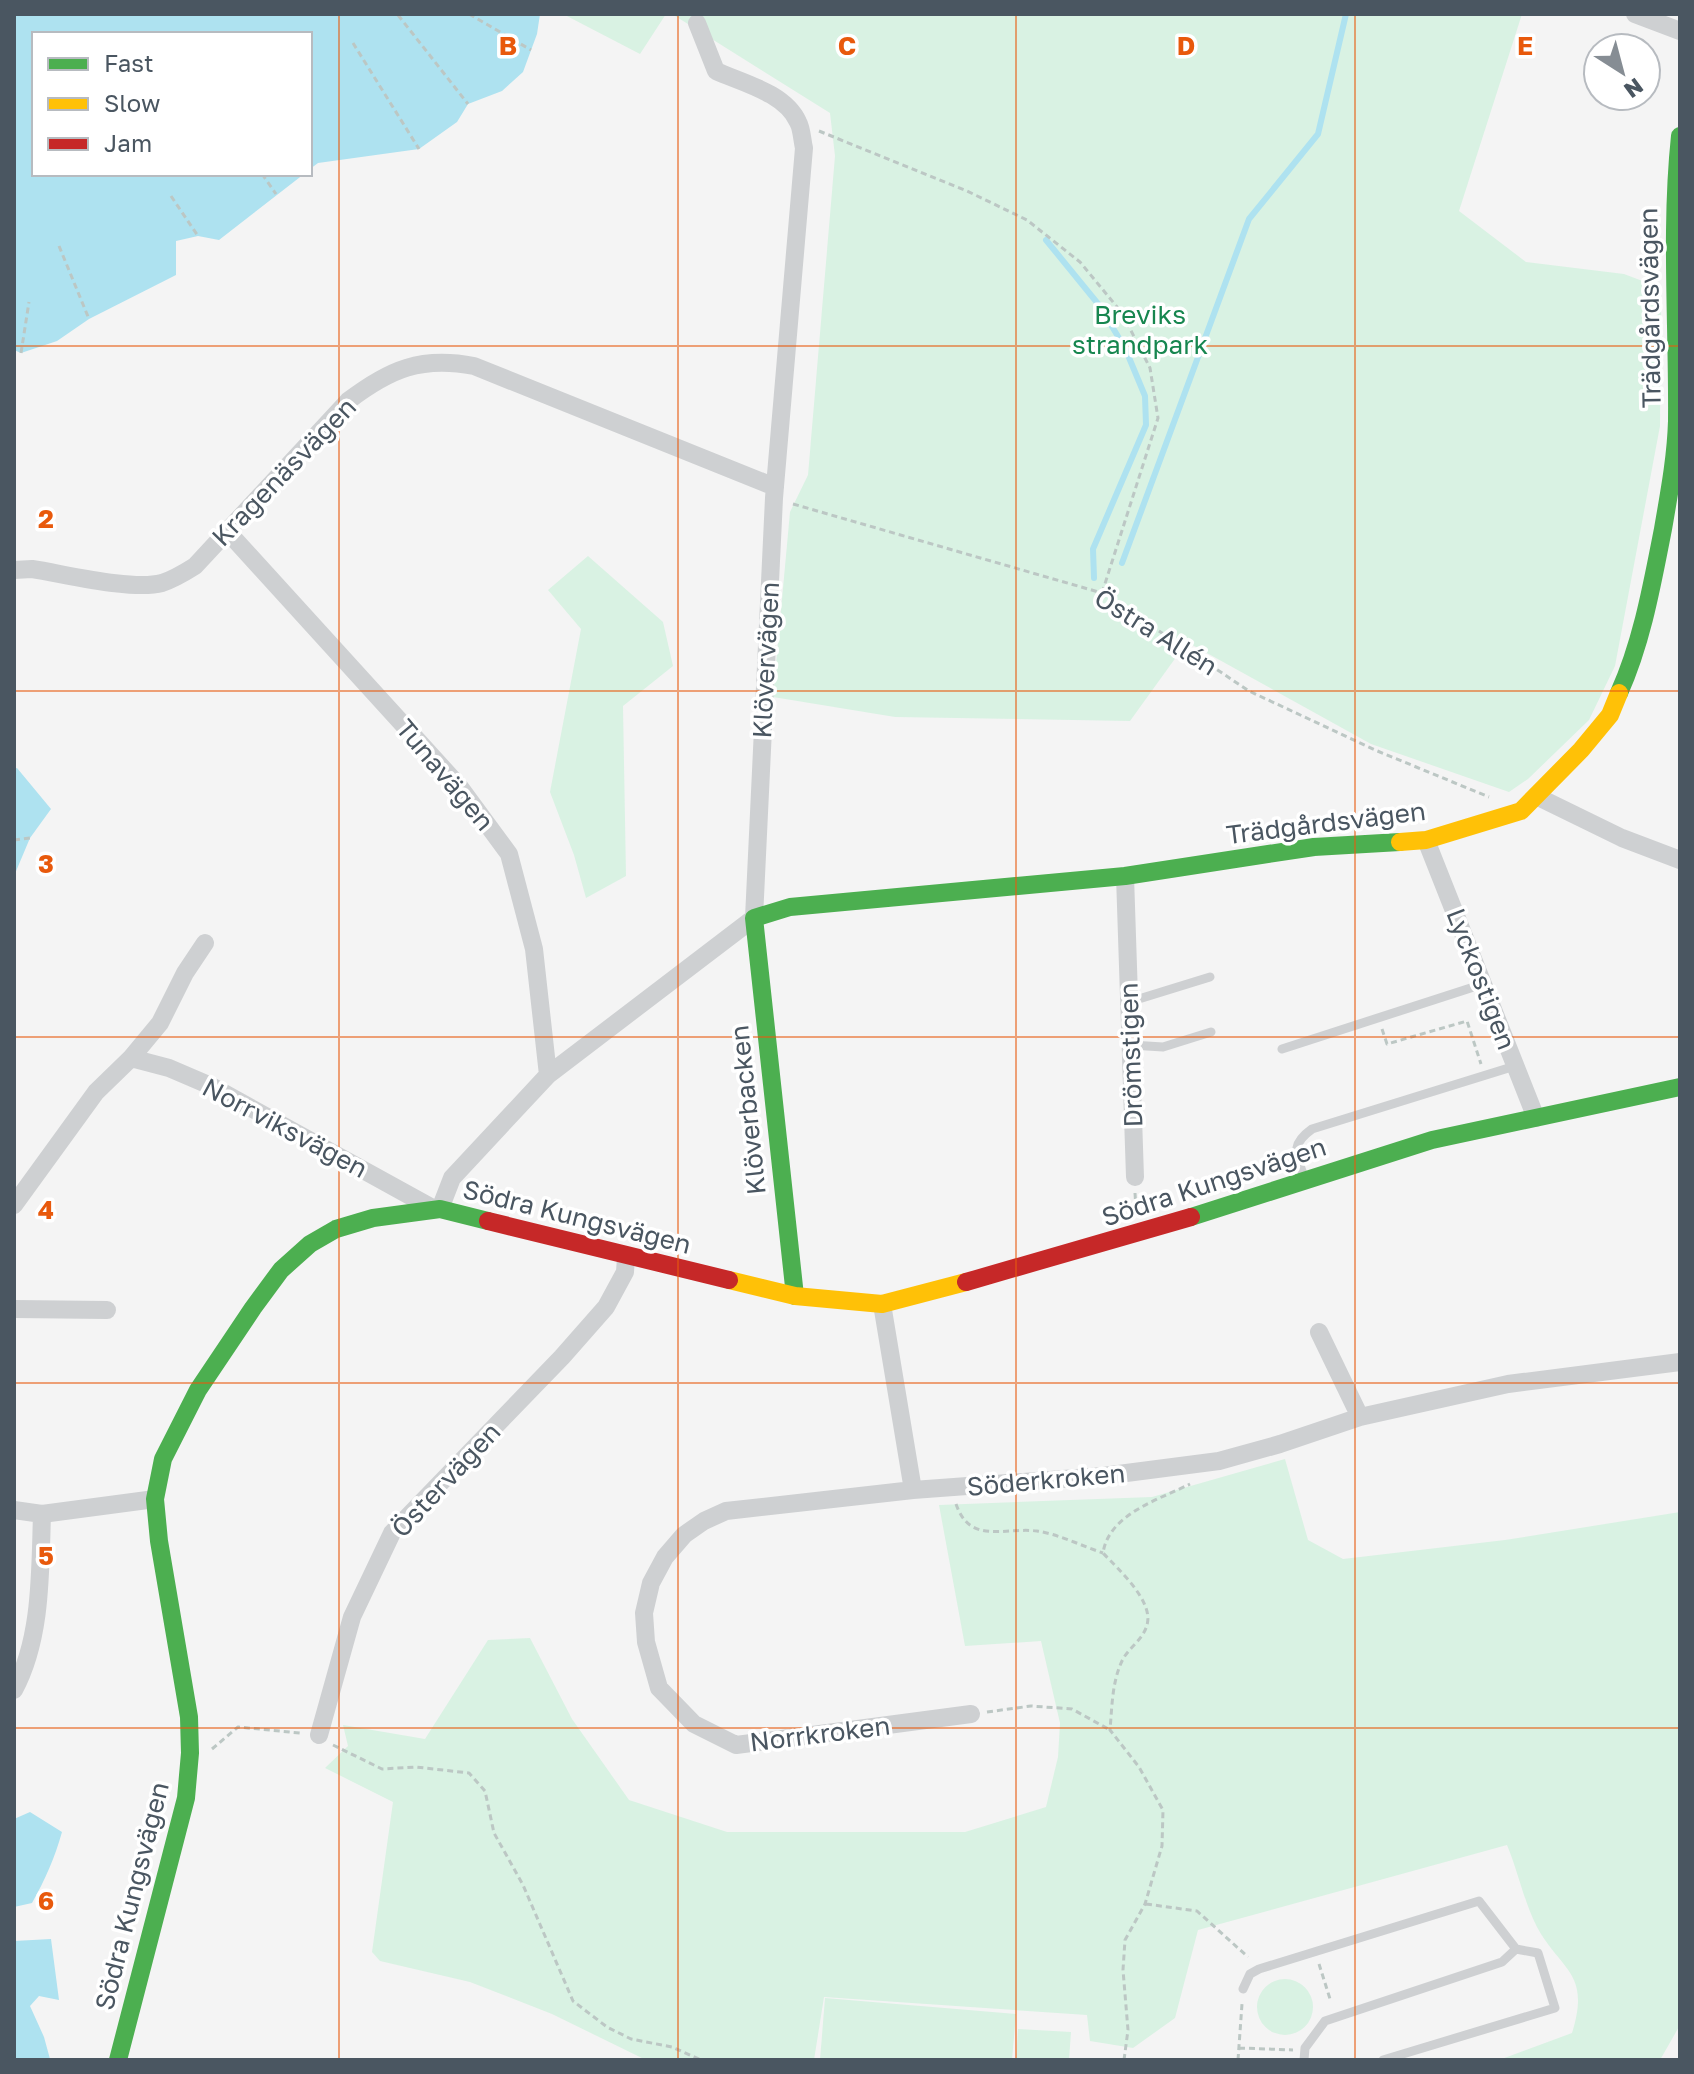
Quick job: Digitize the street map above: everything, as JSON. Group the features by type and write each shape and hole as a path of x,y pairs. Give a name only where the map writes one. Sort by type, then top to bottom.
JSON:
{"street":[{"path":"1635,14 1680,31"},
{"path":"697,23 716,71 773,96 789,108 798,122"},
{"name":"Klövervägen","path":"754,918 775,493 804,148 798,122"},
{"name":"Trädgårdsvägen","path":"754,918 790,907 1125,876 1314,847 1426,840 1521,811 1581,750 1610,715 1630,669 1652,587 1679,425 1677,185 1680,136"},
{"name":"Kragenäsvägen","path":"14,570 32,569 140,585 159,584 180,576 195,566 348,401 371,383 419,362 474,366 775,493"},
{"name":"Tunavägen","path":"227,531 459,786 509,854 534,949 548,1075"},
{"path":"1536,796 1622,838 1680,860"},
{"name":"Lyckostigen","path":"1426,840 1536,1118"},
{"name":"Drömstigen","path":"1125,876 1135,1177"},
{"path":"437,1209 452,1178 548,1075 754,918"},
{"name":"Klöverbacken","path":"754,918 795,1296"},
{"path":"14,1205 96,1092 131,1058 160,1023 185,973 205,943"},
{"name":"Norrviksvägen","path":"131,1058 169,1068 211,1086 437,1209"},
{"name":"Södra Kungsvägen","path":"118,2060 186,1798 189,1763 189,1717 159,1541 155,1499 163,1459 198,1390 281,1270 310,1244 336,1229 373,1218 437,1209 542,1232 626,1257 795,1296 882,1304 1137,1234 1432,1140 1680,1087"},
{"name":"Östervägen","path":"319,1735 352,1617 392,1533 606,1307 625,1272 626,1257"},
{"path":"882,1304 913,1490"},
{"path":"14,1309 107,1310"},
{"path":"1319,1332 1360,1417"},
{"name":"Söderkroken","path":"913,1490 1103,1476 1219,1461 1360,1417 1508,1384 1680,1362"},
{"name":"Norrkroken","path":"913,1490 726,1511 704,1521 684,1535 665,1557 651,1583 644,1613 646,1642 659,1688 694,1724 736,1745 971,1714"},
{"path":"14,1510 42,1514 155,1499"},
{"path":"14,1690 30,1648 40,1581 42,1514"}],"lane":[{"path":"1129,1002 1210,977"},
{"path":"1282,1049 1483,984"},
{"path":"1131,1045 1163,1047 1211,1032"},
{"path":"1305,1180 1295,1150 1299,1138 1312,1129 1515,1066"},
{"path":"1243,1989 1250,1974 1259,1969 1479,1901 1516,1949 1538,1953 1555,2008 1383,2060"},
{"path":"1304,2056 1325,2021 1502,1962 1516,1949"}],"path":[{"path":"469,14 531,50"},
{"path":"398,15 468,104"},
{"path":"353,43 419,149"},
{"path":"798,122 967,191 1027,220 1080,262 1122,313 1150,368 1158,418 1102,593"},
{"path":"263,176 276,194"},
{"path":"171,196 198,236"},
{"path":"59,246 89,319"},
{"path":"21,353 29,302"},
{"name":"Östra Allén","path":"775,493 1102,593 1249,691 1375,750 1492,799"},
{"path":"14,840 30,838"},
{"path":"1387,1044 1467,1021 1485,1075"},
{"path":"1135,1177 1137,1234"},
{"path":"1103,1553 1105,1540 1113,1527 1149,1504 1197,1481"},
{"path":"950,1489 960,1517 974,1529 1038,1531 1103,1553 1128,1579 1149,1611 1147,1627 1124,1658 1116,1676 1110,1730"},
{"path":"971,1714 1031,1706 1072,1709 1110,1730 1139,1767 1163,1810 1162,1846 1145,1904 1125,1940 1123,1970 1128,2030 1124,2060"},
{"path":"189,1763 203,1759 238,1727 319,1735"},
{"path":"340,1750 382,1769 416,1767 469,1773 485,1791 494,1833 523,1885 573,2001 607,2027 631,2039 672,2047 701,2060"},
{"path":"1145,1904 1197,1911 1251,1960"},
{"path":"1315,1950 1336,2018"},
{"path":"1238,2060 1243,1989"},
{"path":"1239,2048 1304,2056"}],"green space":[{"path":"563,14 666,14 640,54"},
{"name":"Breviks strandpark","path":"672,14 1522,14 1459,211 1526,262 1624,274 1661,288 1660,426 1615,666 1589,720 1528,779 1509,792 1371,744 1187,642 1130,721 895,717 773,697 790,512 808,475 835,156 830,113"},
{"path":"588,556 663,622 673,666 623,706 626,876 586,898 574,855 550,792 581,629 548,590"},
{"path":"1285,1459 1308,1540 1343,1559 1505,1540 1680,1512 1680,2025 1660,2060 1499,2060 1572,2033 1578,1997 1571,1974 1546,1942 1532,1917 1507,1845 1198,1930 1175,2018 1133,2048 1090,2041 1087,2015 824,1997 814,2060 646,2060 552,2014 470,1982 380,1961 372,1952 393,1802 325,1768 348,1746 343,1725 425,1739 488,1640 530,1638 572,1719 629,1800 727,1832 965,1832 1046,1807 1058,1757 1060,1723 1041,1641 965,1646 939,1505 1152,1497"},
{"path":"1285,1979 1305,1987 1313,2007 1305,2027 1285,2035 1265,2027 1257,2007 1265,1987"},
{"path":"825,1998 1016,2014 1012,2060 820,2060"},
{"path":"1018,2029 1071,2032 1069,2060 1016,2060"}],"water":[{"path":"14,14 540,14 537,34 523,72 502,91 468,104 457,122 419,149 318,163 312,168 312,32 32,32 32,176 301,176 219,240 198,236 176,241 176,275 89,319 57,341 21,353 14,350"},
{"path":"17,768 51,809 30,838 14,876 14,769"},
{"path":"30,1812 62,1832 32,1903 14,1907 14,1819"},
{"path":"51,1939 59,2000 39,1996 30,2006 50,2059 14,2060 14,1941"}],"waterway":[{"path":"1122,563 1249,219 1318,134 1346,14"},
{"path":"1046,240 1099,305 1125,348 1145,396 1146,425 1093,549 1094,578"}],"traffic: fast":[{"path":"1619,693 1634,654 1650,592 1675,448 1675,207 1680,136"},
{"path":"795,1296 754,918 790,907 1125,876 1314,847 1400,842"},
{"path":"1191,1217 1432,1140 1680,1087"},
{"path":"118,2060 186,1798 190,1753 189,1717 159,1541 155,1499 163,1459 198,1390 253,1308 281,1270 310,1244 336,1229 373,1218 440,1209 488,1221"}],"traffic: slow":[{"path":"1400,842 1426,840 1521,811 1581,750 1610,715 1619,693"},
{"path":"729,1280 795,1296 882,1304 966,1282"}],"traffic: jam":[{"path":"966,1282 1191,1217"},
{"path":"488,1221 729,1280"}]}
